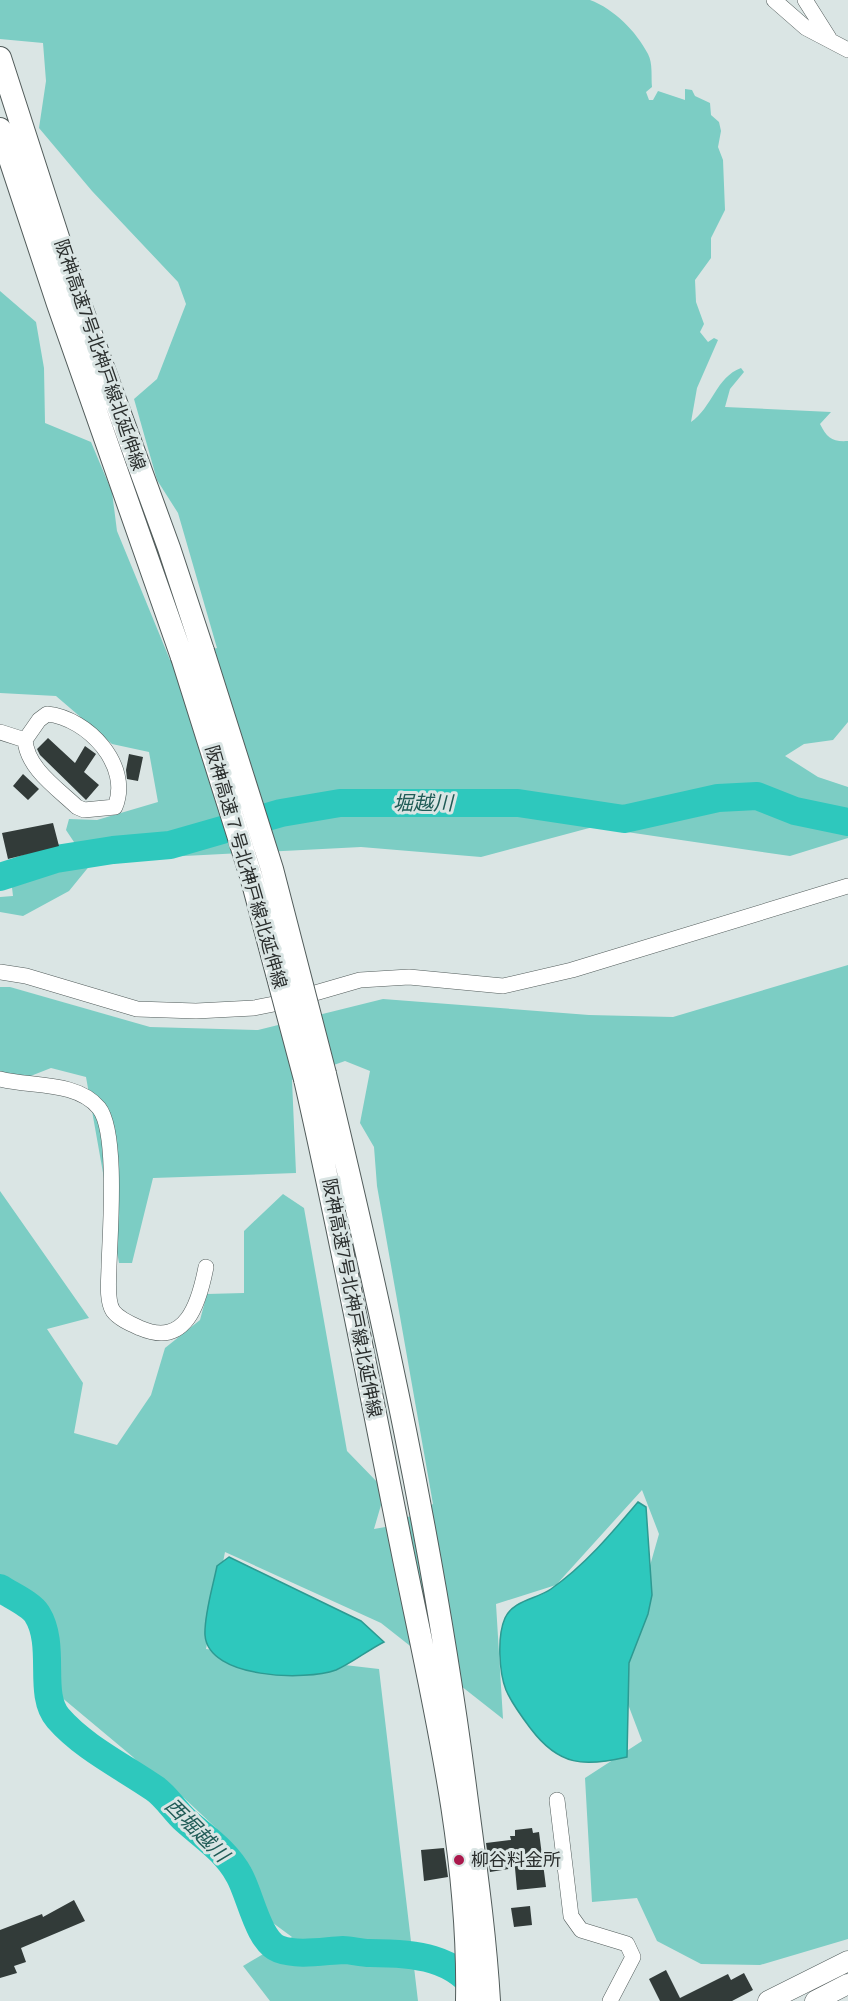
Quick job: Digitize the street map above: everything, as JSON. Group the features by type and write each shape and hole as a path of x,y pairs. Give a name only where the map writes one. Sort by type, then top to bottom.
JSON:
{"highway":[{"name":"阪神高速7号北神戸線北延伸線","path":"0,58 76,293 169,548 193,654"},
{"name":"阪神高速7号北神戸線北延伸線","path":"0,129 58,304 193,654"},
{"name":"阪神高速７号北神戸線北延伸線","path":"193,654 251,876 315,1076"},
{"name":"阪神高速7号北神戸線北延伸線","path":"315,1076 367,1252 465,1746 475,1934"},
{"name":"阪神高速7号北神戸線北延伸線","path":"315,1076 342,1237 428,1676 434,1728 475,1934"},
{"path":"465,2001 475,1934"},
{"path":"475,1934 491,2001"}],"main road":[{"path":"768,2001 848,1961"},
{"path":"791,2001 848,1973"},
{"path":"815,2001 848,1984"},
{"path":"842,2001 848,1998"}],"street":[{"path":"774,0 806,28 829,38 848,50"},
{"path":"805,0 829,38"},
{"path":"47,714 64,715 108,750 121,792 115,807 84,810 77,807 32,763 26,752 25,740 39,720 47,714"},
{"path":"0,732 25,740"},
{"path":"0,972 26,976 137,1009 196,1011 264,1006 360,980 409,977 503,986 572,970 848,886"},
{"path":"0,1079 67,1089 84,1097 100,1109 108,1133 111,1178 109,1286 113,1310 126,1322 154,1334 177,1329 191,1317 206,1267"},
{"path":"557,1800 571,1916 581,1930 627,1944 633,1957 610,2001"}],"shaded area":[{"path":"0,0 590,0 616,15 643,45 650,58 651,66 652,87 646,92 649,100 653,100 658,91 685,100 685,89 692,90 695,96 710,103 711,115 719,122 721,131 718,147 723,160 725,210 711,238 711,258 695,280 696,302 704,324 700,332 708,342 714,338 718,340 697,388 691,422 704,409 726,378 741,368 744,372 730,389 725,407 831,412 820,424 828,436 834,440 848,441 848,722 833,740 804,744 785,756 818,777 848,787 848,838 790,856 593,827 481,857 361,847 146,858 91,864 69,891 23,916 0,912 0,897 13,896 11,879 78,848 66,830 69,819 97,820 158,802 149,752 112,744 56,696 0,693 0,291 36,322 44,368 45,423 91,442 112,492 117,531 170,660 217,648 178,513 157,480 134,399 157,379 186,304 178,282 92,191 39,128 46,81 43,43 0,39"},
{"path":"848,965 848,1939 760,1965 701,1964 657,1941 637,1898 592,1902 585,1778 642,1741 618,1678 659,1534 642,1490 556,1585 496,1604 503,1719 381,1623 225,1552 206,1649 379,1669 418,2001 270,2001 243,1966 292,1937 273,1923 216,1828 184,1798 152,1778 133,1757 60,1696 40,1598 0,1576 0,1191 89,1318 47,1329 83,1383 74,1433 117,1445 151,1395 165,1348 200,1320 207,1294 244,1293 244,1231 283,1194 304,1208 347,1451 380,1485 381,1505 374,1529 391,1526 433,1504 377,1186 374,1147 360,1123 370,1071 345,1061 292,1080 296,1173 153,1178 132,1263 119,1263 86,1077 51,1068 23,1079 0,1072 0,987 10,987 150,1027 258,1030 383,999 589,1015 673,1017"},
{"path":"638,1502 646,1507 652,1595 648,1614 629,1663 627,1757 598,1762 573,1761 562,1757 541,1741 508,1695 500,1664 502,1626 514,1607 551,1589 575,1570"},
{"path":"229,1557 361,1621 384,1642 336,1670 322,1673 282,1675 260,1673 223,1661 210,1650 205,1627 217,1566"}],"building":[{"path":"48,738 75,763 85,746 96,754 84,772 99,785 86,800 40,755 37,749"},
{"path":"129,754 143,757 138,781 127,779"},
{"path":"23,774 39,789 28,800 13,786"},
{"path":"53,823 59,846 8,859 2,833"},
{"path":"532,1828 533,1833 539,1832 546,1887 517,1890 515,1868 490,1872 486,1843 511,1840 510,1836 515,1836 515,1830"},
{"path":"444,1848 448,1877 424,1881 421,1850"},
{"path":"74,1900 85,1921 21,1948 26,1962 14,1966 17,1973 0,1978 0,1930 42,1914 43,1917"},
{"path":"530,1906 532,1925 514,1927 511,1908"},
{"path":"666,1970 680,1998 728,1974 731,1980 744,1973 753,1990 732,2001 660,2001 649,1979"}],"waterway":[{"name":"堀越川","path":"0,877 56,859 113,850 170,845 281,813 340,803 518,803 624,819 718,798 757,796 795,811 848,822"},
{"name":"西堀越川","path":"0,1588 34,1610 43,1627 46,1640 49,1696 58,1718 91,1747 158,1791 185,1820 221,1852 239,1875 260,1927 272,1944 279,1949 294,1952 346,1950 418,1956 447,1965 460,1973 481,1997"}],"place":[{"name":"柳谷料金所","path":"459,1860"}]}
